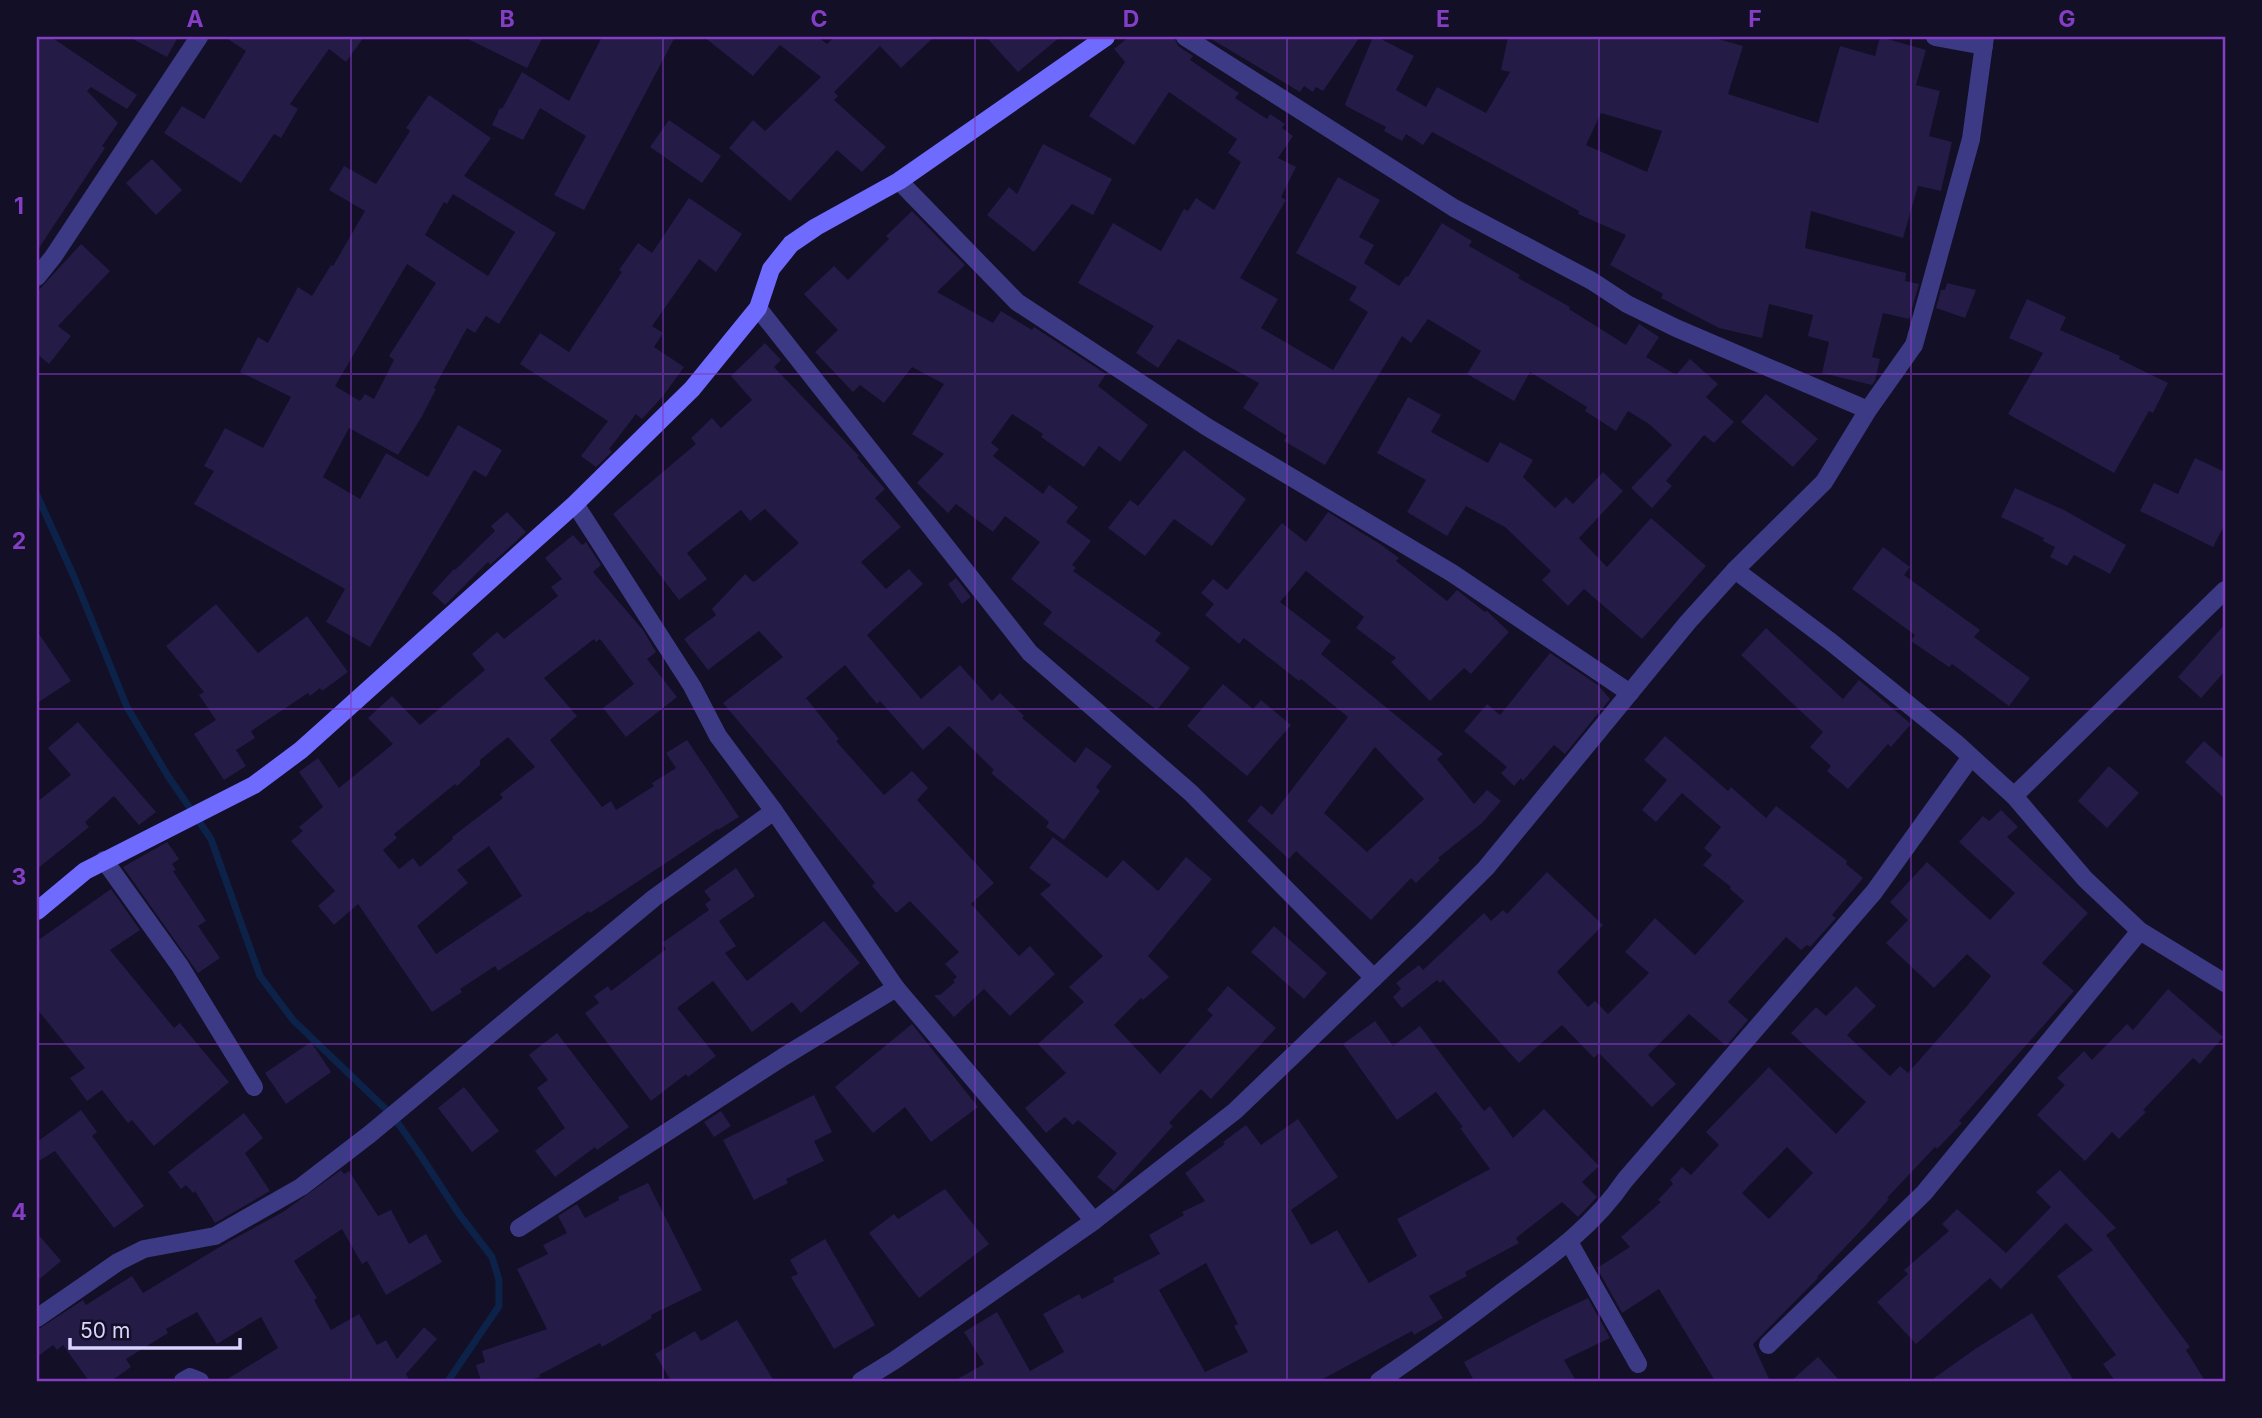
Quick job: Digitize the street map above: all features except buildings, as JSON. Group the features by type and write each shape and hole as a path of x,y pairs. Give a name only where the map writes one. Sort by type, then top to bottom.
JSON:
{"street":[{"path":"37,277 199,37"},
{"path":"37,911 85,871 254,785 301,750 575,504 692,389 758,308 771,269 791,244 899,181 1105,37"},
{"path":"1185,37 1454,208 1592,281 1627,304 1676,328 1868,410"},
{"path":"861,1381 1094,1221 1235,1111 1486,868 1688,622 1735,570 1824,482 1868,410 1914,345 1971,139 1984,41 1935,37"},
{"path":"899,181 1017,302 1207,427 1452,573 1630,693"},
{"path":"758,308 1030,653 1191,793 1374,978"},
{"path":"575,504 692,686 718,736 774,811 896,988 1094,1221"},
{"path":"1735,570 1831,642 1971,757 2014,796 2085,879 2140,931 2225,983"},
{"path":"2014,796 2225,590"},
{"path":"1379,1381 1569,1242 1608,1205 1633,1170 1874,891 1971,757"},
{"path":"37,1318 144,1249 215,1236 301,1187 370,1134 654,898 774,811"},
{"path":"104,860 180,966 254,1087"},
{"path":"1768,1345 1924,1193 2140,931"},
{"path":"519,1228 783,1057 896,988"},
{"path":"1569,1242 1639,1364"},
{"path":"183,1381 190,1377 201,1381"}],"waterway":[{"path":"37,495 75,579 127,707 168,776 211,839 260,976 293,1020 392,1115 459,1214 492,1257 499,1280 499,1306 448,1381"}]}
